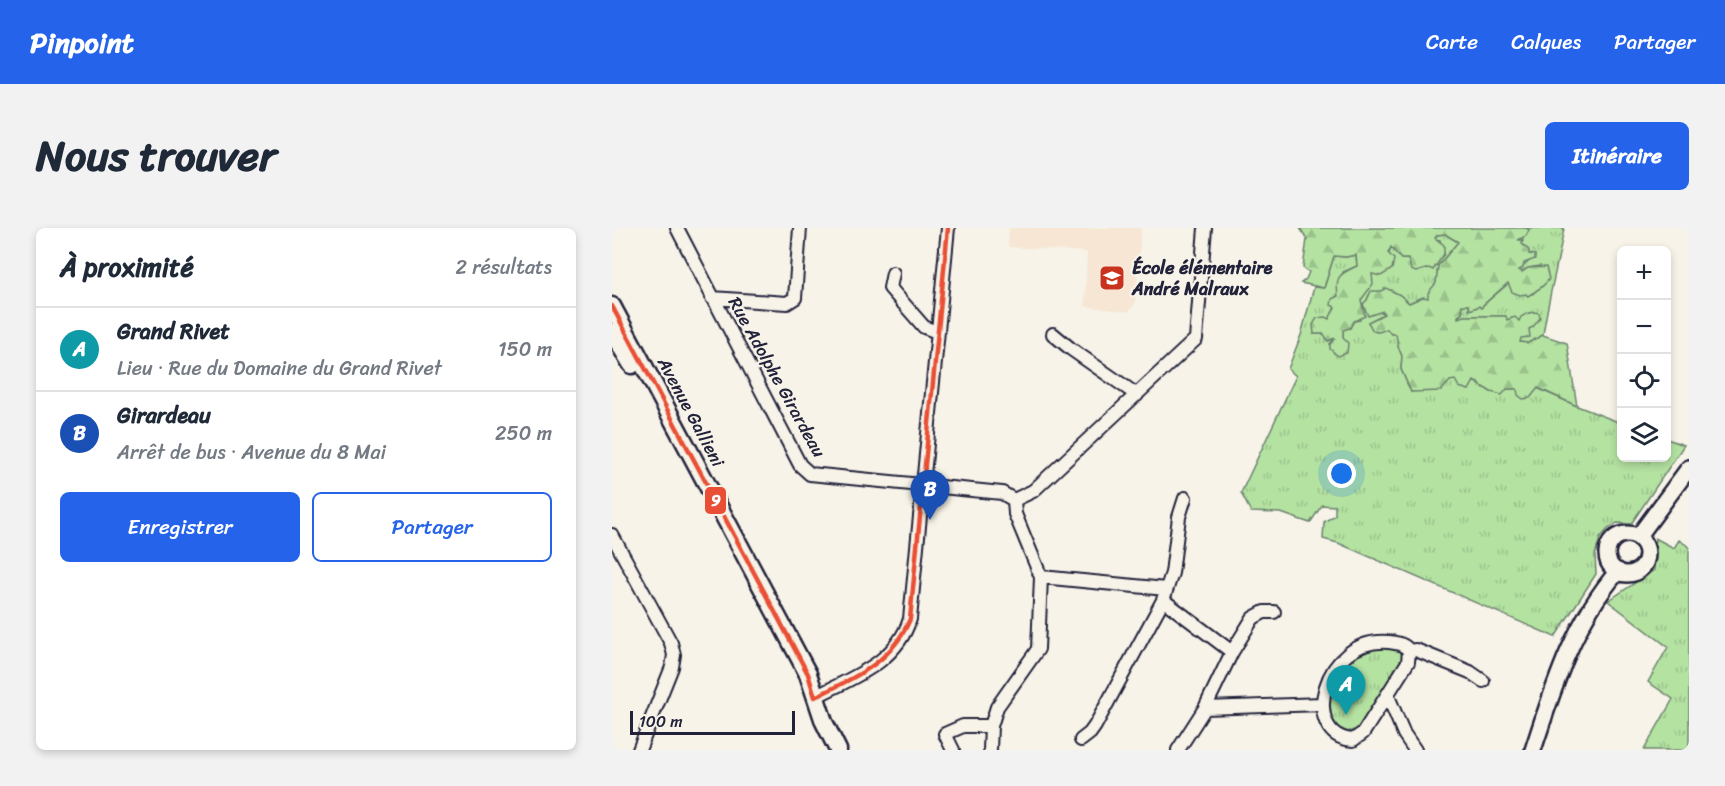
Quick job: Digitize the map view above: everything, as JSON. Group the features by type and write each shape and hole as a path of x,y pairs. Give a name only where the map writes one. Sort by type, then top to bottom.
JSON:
{"main road":[{"name":"Avenue Gallieni","path":"612,306 808,674 824,722 838,750"},
{"name":"Avenue Gallieni","path":"612,332 638,374 722,534 815,697 833,717 850,750"}],"street":[{"name":"Rue Adolphe Girardeau","path":"677,228 803,468 810,474 1002,493 1014,500"},
{"path":"712,298 787,303 795,298 800,228"},
{"path":"815,697 885,658 903,636 910,619 948,228"},
{"path":"990,750 991,726 997,706 1038,649 1041,577 1015,514 1014,500 1033,491 1196,339 1205,228"},
{"path":"893,273 890,288 924,327 937,332"},
{"path":"1053,334 1137,395"},
{"path":"1638,537 1689,468"},
{"path":"1081,740 1095,726 1164,595 1172,573 1179,517 1185,498"},
{"path":"1632,534 1638,537 1646,547 1646,561 1638,571 1631,573 1618,571 1607,556 1610,543 1619,535 1632,534"},
{"path":"612,535 672,644 674,655 672,668 639,750"},
{"path":"1533,750 1567,652 1602,590 1618,571"},
{"path":"1041,577 1164,595 1232,652"},
{"path":"1178,750 1205,708 1232,652 1252,618 1264,612 1274,612"},
{"path":"1384,642 1403,645 1410,651 1410,659 1388,696 1363,733 1351,745 1332,730 1325,717 1323,704 1325,686 1334,668 1347,654 1364,645 1384,642"},
{"path":"1410,651 1416,650 1446,662 1470,672 1483,681"},
{"path":"1388,696 1404,734 1415,750"},
{"path":"1205,708 1323,704"},
{"path":"953,750 945,734 963,726 991,726"}],"shaded area":[{"name":"École élémentaire André Malraux","path":"1009,228 1141,228 1135,304 1128,312 1085,306 1087,252 1008,247"}],"green space":[{"path":"1300,228 1526,228 1529,230 1526,236 1518,240 1523,240 1522,244 1529,250 1529,254 1535,255 1535,259 1524,263 1523,268 1519,270 1522,272 1528,268 1546,267 1549,279 1547,282 1528,296 1512,292 1508,283 1482,308 1479,306 1470,310 1469,305 1462,305 1462,314 1458,318 1506,316 1507,320 1515,317 1519,321 1527,313 1539,313 1540,318 1529,329 1530,337 1521,338 1520,342 1528,343 1543,335 1567,343 1577,406 1538,388 1530,398 1523,399 1518,395 1517,389 1507,389 1502,395 1491,392 1474,381 1469,390 1459,387 1455,380 1450,381 1441,391 1411,392 1401,369 1402,356 1396,334 1391,334 1387,329 1379,332 1373,331 1368,322 1384,314 1383,311 1368,316 1363,304 1371,291 1381,291 1386,288 1409,303 1423,297 1428,298 1428,293 1436,283 1438,266 1458,242 1445,234 1437,235 1435,238 1444,245 1444,254 1433,270 1429,268 1416,272 1411,270 1408,259 1401,259 1391,247 1388,253 1394,259 1392,269 1381,276 1372,274 1373,284 1361,300 1365,316 1354,321 1350,328 1343,330 1343,338 1348,343 1347,353 1338,356 1330,349 1330,344 1335,338 1328,341 1324,334 1314,334 1313,325 1317,318 1329,319 1335,307 1331,305 1332,299 1338,296 1338,279 1343,273 1357,266 1356,255 1334,256 1324,288 1301,283 1309,272 1303,268 1307,239"},
{"path":"1526,228 1564,228 1543,335 1528,343 1520,342 1520,321 1512,318 1507,320 1505,316 1465,316 1458,319 1463,310 1462,305 1469,305 1469,310 1483,305 1509,283 1528,296 1534,293 1540,266 1521,272 1519,270 1535,256 1529,254 1518,240 1528,230"},
{"path":"1445,234 1458,242 1438,266 1436,283 1428,298 1409,303 1391,290 1369,295 1367,300 1384,314 1368,322 1376,332 1387,329 1391,334 1396,334 1398,338 1402,356 1401,369 1411,392 1455,379 1474,381 1491,392 1537,388 1617,421 1617,462 1671,462 1671,440 1684,445 1631,524 1617,523 1600,538 1595,555 1596,574 1555,637 1338,543 1323,539 1324,522 1335,515 1335,506 1322,505 1310,523 1281,513 1251,512 1241,493 1296,376 1288,369 1301,335 1314,287 1324,288 1334,256 1356,255 1357,266 1343,272 1333,315 1314,334 1324,334 1328,341 1336,338 1330,344 1334,353 1343,338 1343,330 1354,321 1360,320 1361,300 1372,273 1377,274 1392,247 1401,259 1438,261 1444,254 1440,240 1435,239 1436,235"},
{"path":"1655,538 1674,548 1679,540 1689,547 1689,750 1644,750 1673,699 1648,682 1668,647 1608,601 1654,570"},
{"path":"1375,647 1397,648 1402,654 1402,661 1360,728 1348,731 1339,729 1334,722 1330,700 1335,677 1351,658"}],"transit line":[{"name":"9","path":"815,697 858,675 882,658 893,647 910,619 948,228"},
{"name":"9","path":"612,306 808,674 815,697"}],"place":[{"name":"École élémentaire André Malraux","path":"1112,278"},
{"name":"Girardeau","path":"930,520"},
{"name":"Grand Rivet","path":"1346,715"}]}
